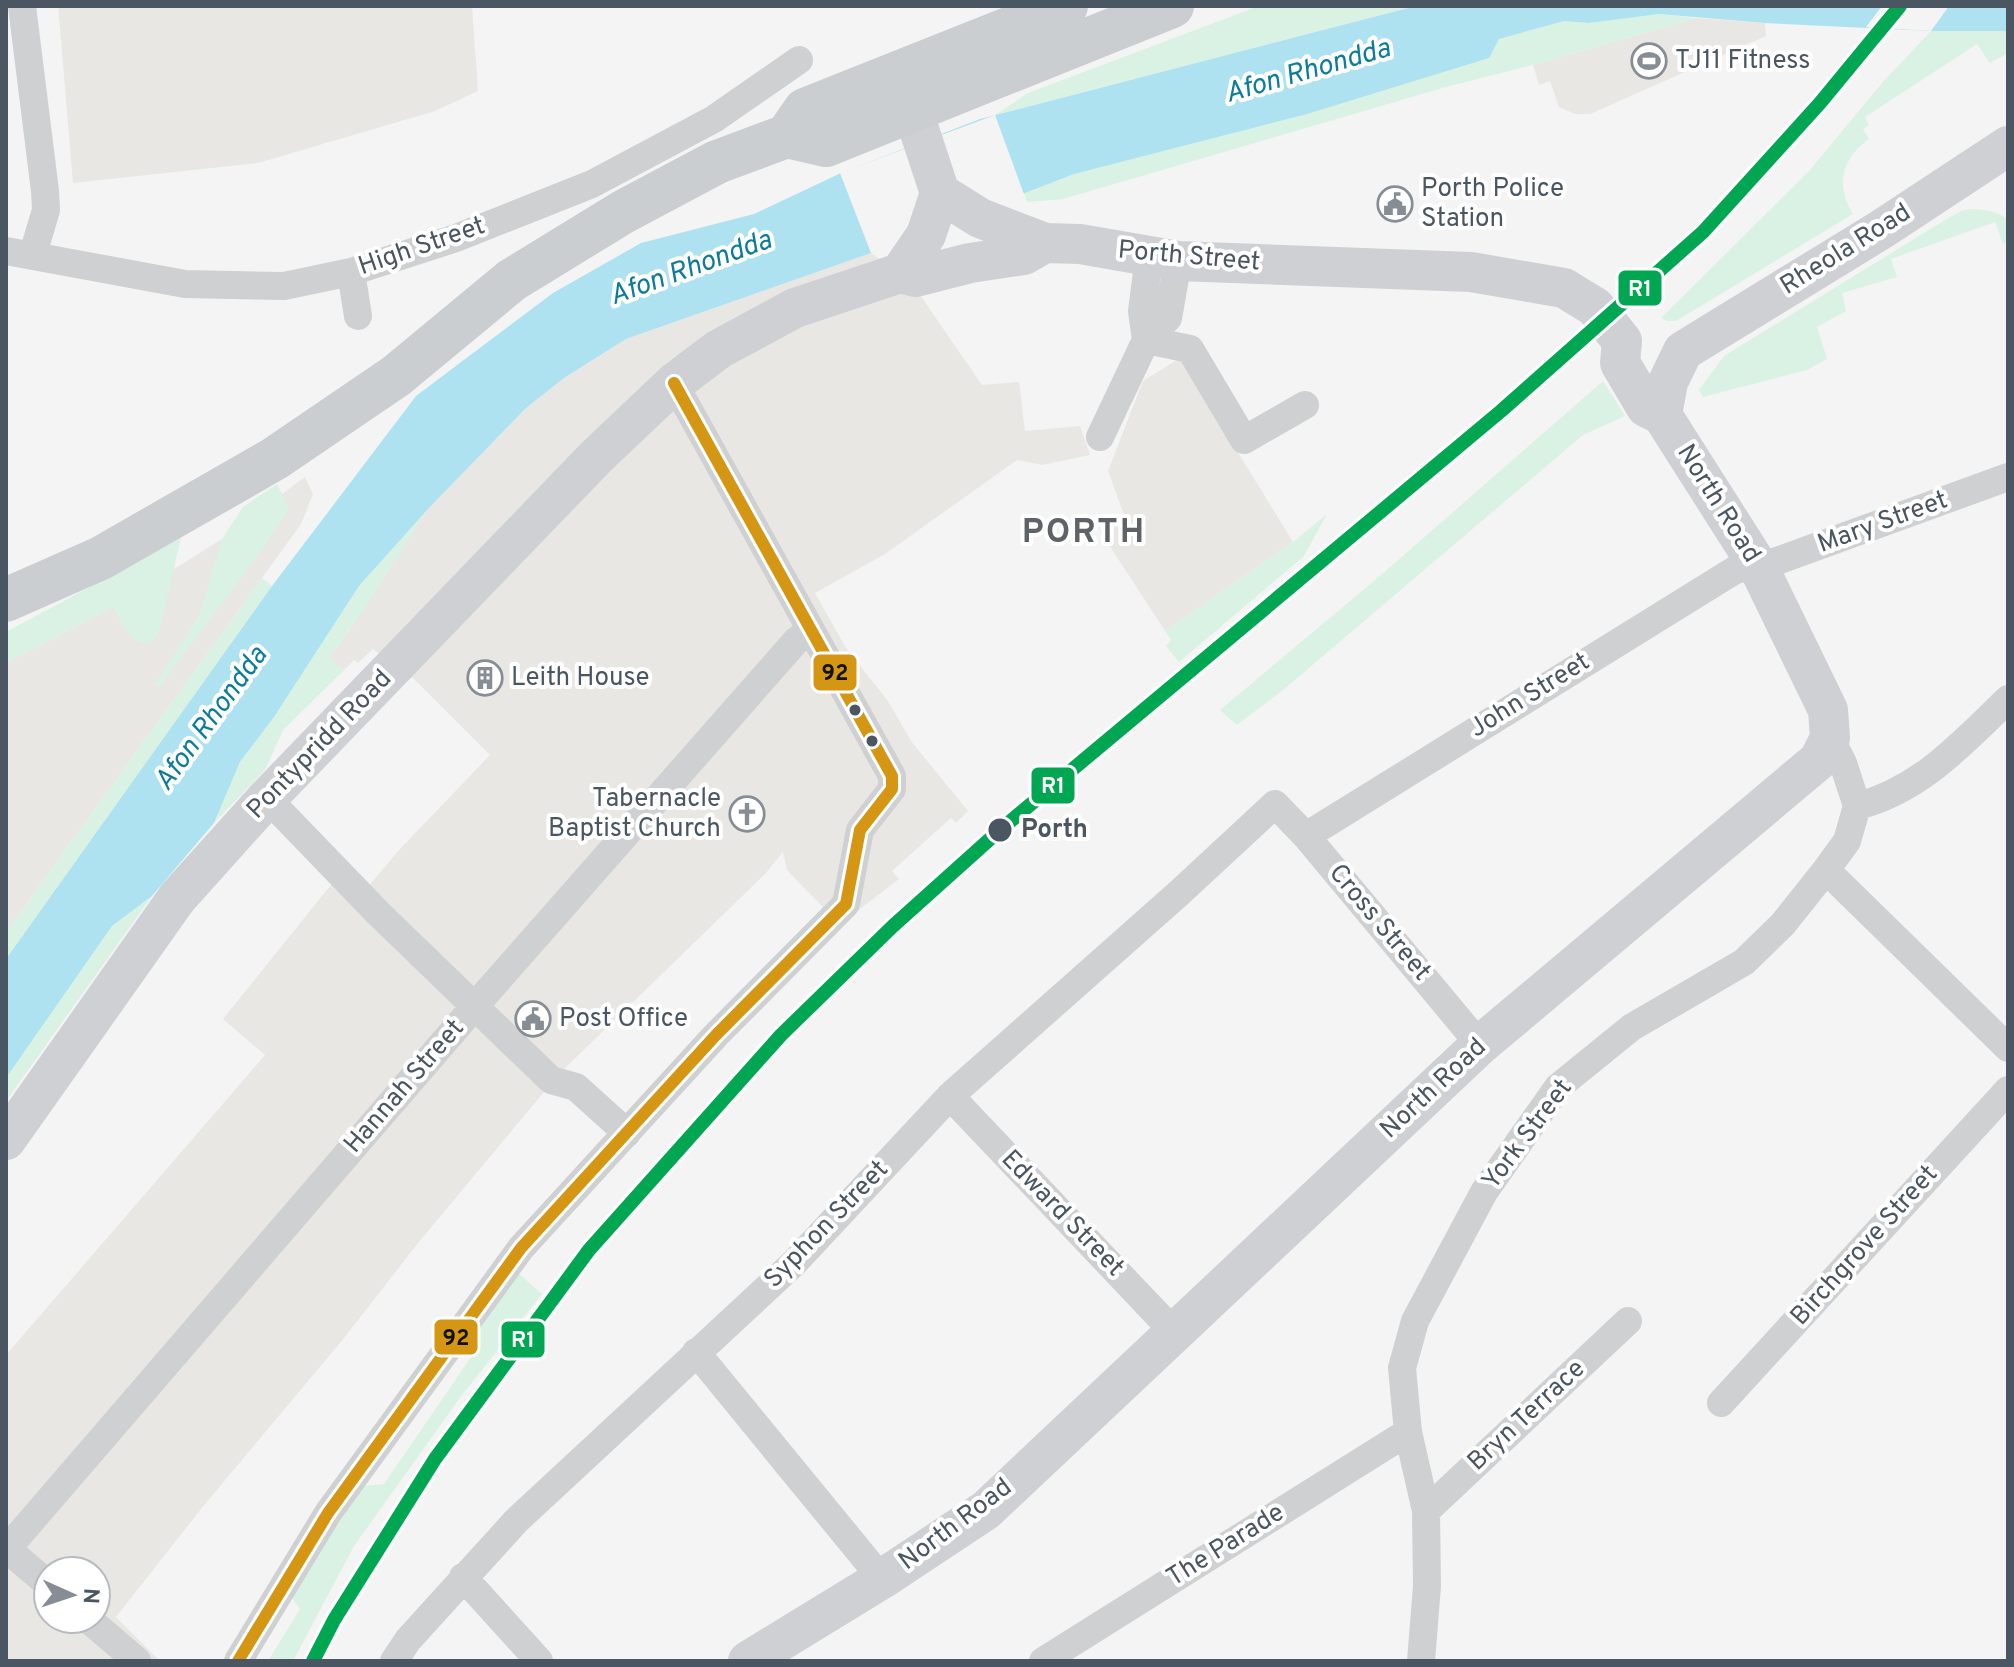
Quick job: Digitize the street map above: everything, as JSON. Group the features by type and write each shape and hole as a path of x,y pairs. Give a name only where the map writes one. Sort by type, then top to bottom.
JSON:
{"main road":[{"path":"912,108 1066,6"},
{"path":"6,600 101,558 274,459 396,376 512,280 623,212 717,162 787,136 805,110 912,108 1172,6"},
{"path":"900,273 926,235 940,193 912,108"},
{"name":"Rheola Road","path":"1697,342 1882,229 2008,146"},
{"path":"940,193 980,218 1045,243"},
{"name":"Porth Street","path":"674,383 719,349 795,308 900,273 915,277 970,263 1024,255 1045,243 1080,244 1163,259 1471,272 1564,288 1595,307 1622,341 1620,363 1646,407 1672,430"},
{"path":"1622,341 1654,351 1697,342"},
{"path":"1672,430 1668,382 1697,342"},
{"name":"Pontypridd Road","path":"6,1140 177,898 267,798 596,457 674,383"},
{"name":"North Road","path":"748,1661 882,1579 986,1510 1480,1045 1819,760 1830,738 1828,710 1758,566 1672,430"}],"street":[{"path":"19,253 46,210 22,6"},
{"name":"High Street","path":"19,253 185,284 284,286 351,272 456,238 592,184 714,119 799,60"},
{"path":"1100,437 1146,340 1142,311 1163,259"},
{"path":"351,272 358,316"},
{"path":"1146,340 1190,349 1244,440 1305,405"},
{"path":"238,1661 328,1513 521,1248 716,1035 846,904 860,830 892,789 892,776 674,383"},
{"name":"Mary Street","path":"1758,566 2008,477"},
{"name":"John Street","path":"1306,836 1735,570 1758,566"},
{"name":"Hannah Street","path":"6,1549 474,1007 796,641 810,630"},
{"path":"1830,738 1843,763 1857,806 1884,799 1936,768 2008,699"},
{"path":"267,798 353,888 551,1080 576,1087 627,1133"},
{"name":"Cross Street","path":"1275,804 1306,836 1480,1045"},
{"name":"Syphon Street","path":"394,1661 408,1640 516,1521 794,1263 950,1096 1275,804"},
{"name":"York Street","path":"1421,1661 1427,1586 1426,1511 1408,1432 1402,1368 1415,1321 1484,1192 1558,1087 1632,1027 1744,962 1783,924 1826,870 1847,841 1857,806"},
{"path":"1826,870 2008,1048"},
{"name":"Birchgrove Street","path":"1721,1403 2008,1090"},
{"name":"Edward Street","path":"950,1096 1174,1332"},
{"name":"Bryn Terrace","path":"1426,1511 1628,1321"},
{"path":"696,1352 882,1579"},
{"name":"The Parade","path":"1043,1661 1408,1432"},
{"path":"6,1549 32,1571"},
{"path":"463,1577 539,1661"},
{"path":"107,1635 137,1661"}],"shaded area":[{"path":"58,6 472,6 478,91 435,111 258,163 73,183"},
{"path":"1697,18 1765,23 1766,36 1590,114 1575,114 1559,107 1550,81 1539,85 1533,65"},
{"path":"871,253 900,273 920,295 982,385 1019,382 1025,431 1080,426 1090,455 1042,465 1017,460 885,554 815,593 846,648 888,701 911,741 968,811 956,823 951,818 892,871 899,879 847,919 826,910 803,887 787,870 783,852 765,874 559,1074 418,1243 116,1617 160,1661 6,1661 6,1355 265,1055 223,1019 334,881 367,888 490,755 415,680 373,649 358,663 354,660 344,670 327,659 350,630 428,509 526,408 564,378 626,339"},
{"path":"1180,358 1293,542 1165,631 1100,531 1124,515 1108,471 1143,381"},
{"path":"305,477 313,494 301,524 6,932 6,663 113,607 222,539"}],"green space":[{"path":"1259,6 1416,6 995,115 1028,93"},
{"path":"1659,14 1697,18 1446,87 1063,199 1027,202 1024,193 1074,174 1499,39 1564,21 1589,23"},
{"path":"1931,31 2008,31 2008,53 1990,63 1977,44 1865,117 1869,125 1863,129 1869,139 1847,163 1844,173 1844,193 1853,214 1676,321 1661,318 1809,171 1882,83"},
{"path":"1963,210 1992,212 2008,220 2008,240 2003,244 1995,222 1891,259 1897,277 1842,293 1846,311 1817,327 1827,359 1807,370 1703,397 1699,390 1724,356 1950,217"},
{"path":"1603,381 1625,416 1583,435 1283,690 1237,725 1220,710 1381,575"},
{"path":"277,484 289,509 159,687 155,684 199,616 222,539 243,507"},
{"path":"428,509 328,658 344,670 283,730 265,770 214,823 240,762 274,717 359,586"},
{"path":"1327,514 1304,556 1179,662 1166,646 1171,640 1165,631 1293,542"},
{"path":"181,538 158,635 148,644 131,635 113,607 6,663 6,632"},
{"path":"262,578 272,586 6,959 6,932"},
{"path":"152,896 6,1101 6,1078 112,926"},
{"path":"517,1272 542,1294 462,1395 354,1546 293,1661 268,1661 300,1609 288,1593 362,1486 384,1484 478,1347 471,1330"}],"water":[{"name":"Afon Rhondda","path":"1416,6 2008,6 2008,31 1931,31 1765,23 1659,14 1589,23 1564,21 1499,39 1489,58 1307,114 1074,174 871,253 626,339 564,378 526,408 359,586 274,717 240,762 214,823 152,896 112,926 6,1078 6,959 272,586 416,396 553,293 641,243 754,214 841,173 980,119"}],"pier":[{"path":"1882,6 1949,6 1931,31 1866,27"},
{"path":"995,115 1025,197 871,253 840,173"}],"transit line":[{"name":"R1","path":"313,1661 334,1620 435,1459 589,1250 781,1035 893,926 1000,830 1501,411 1703,232 1820,103 1900,6"},
{"name":"92","path":"238,1661 328,1513 521,1248 716,1035 846,904 860,830 892,789 892,776 674,383"}],"place":[{"name":"TJ11 Fitness","path":"1649,61"},
{"name":"Porth Police Station","path":"1395,204"},
{"name":"Leith House","path":"485,678"},
{"name":"Tabernacle Baptist Church","path":"747,814"},
{"name":"Porth","path":"1000,830"},
{"name":"Post Office","path":"533,1019"}],"district":[{"name":"PORTH","path":"1084,533"}]}
